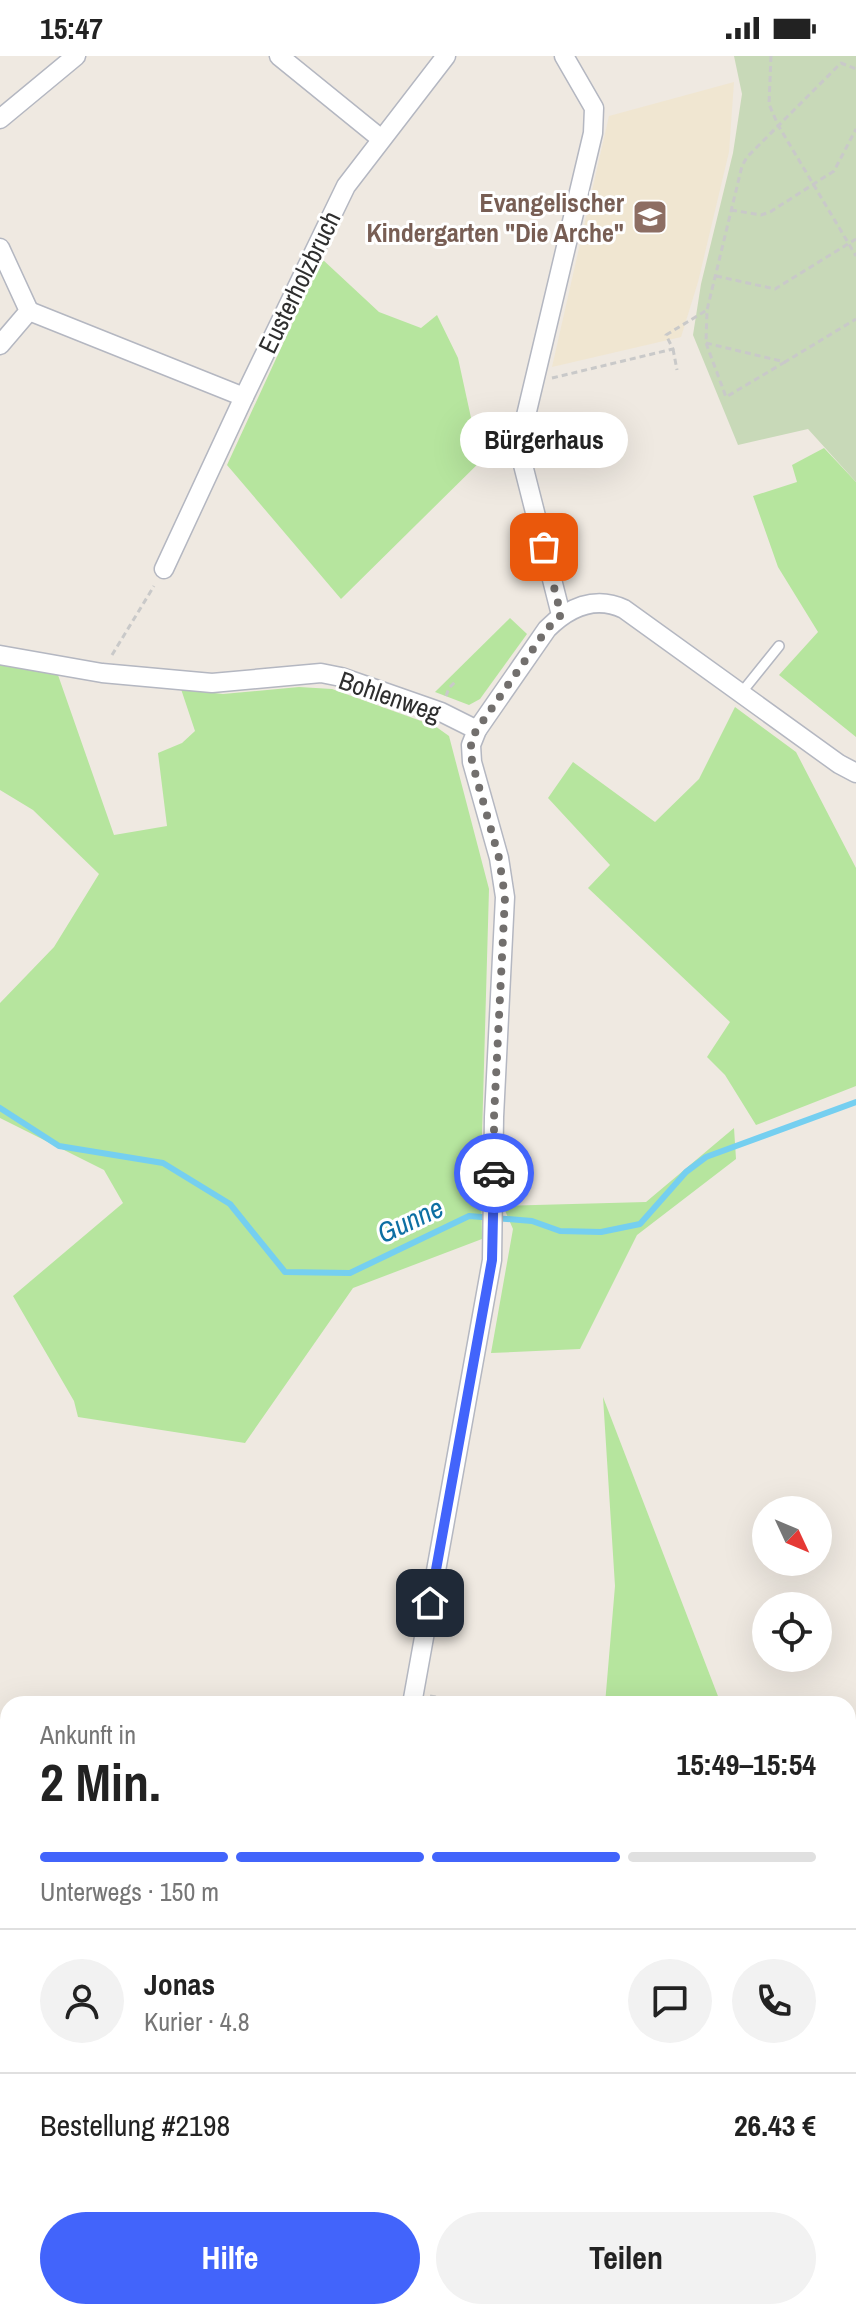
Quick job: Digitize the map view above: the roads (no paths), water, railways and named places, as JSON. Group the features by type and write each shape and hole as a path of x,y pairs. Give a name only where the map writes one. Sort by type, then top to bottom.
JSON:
{"street":[{"path":"0,119 76,56"},
{"path":"279,56 380,138"},
{"name":"Eusterholzbruch","path":"164,569 346,186 446,56"},
{"path":"561,615 520,453 533,383 595,116 590,99 564,56"},
{"path":"0,248 29,311 244,397"},
{"path":"0,345 29,311"},
{"path":"414,1696 492,1260 494,1117 505,897 499,858 472,762 471,745 477,730 547,629 561,615 575,607 615,604 856,773"},
{"name":"Bohlenweg","path":"0,655 102,673 212,683 321,673 441,712 477,730"}],"lane":[{"path":"742,692 779,646"}],"waterway":[{"name":"Gunne","path":"0,1108 59,1146 163,1163 230,1204 285,1272 350,1273 469,1216 532,1221 560,1231 601,1232 640,1224 686,1172 706,1157 856,1102"}],"place":[{"name":"Evangelischer Kindergarten \"Die Arche\"","path":"650,217"},
{"name":"Bürgerhaus","path":"544,547"}]}
